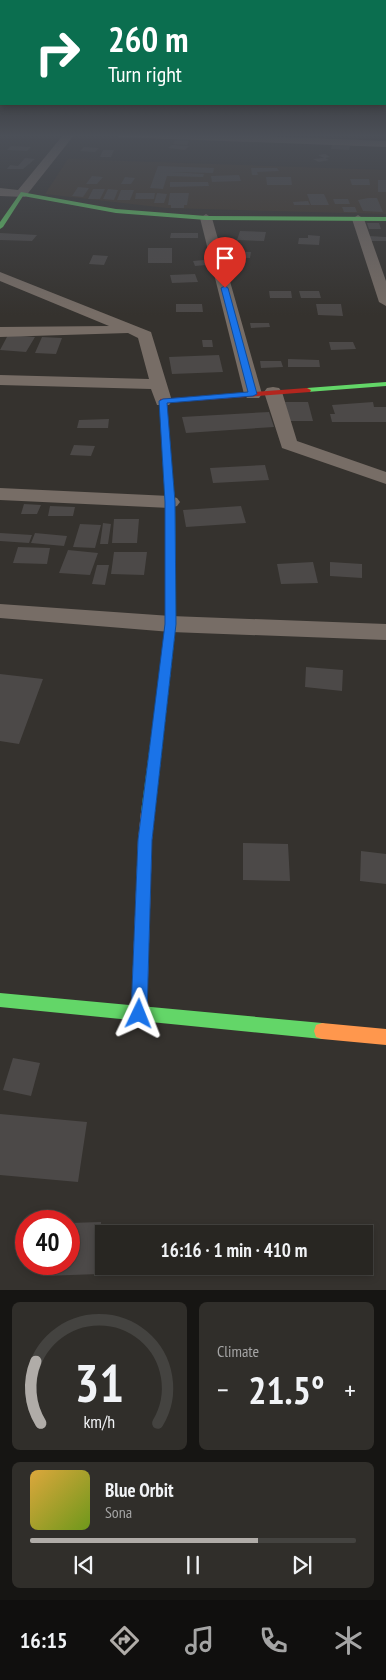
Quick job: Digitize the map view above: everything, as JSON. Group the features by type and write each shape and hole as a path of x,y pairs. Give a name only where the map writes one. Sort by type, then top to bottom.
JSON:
{"street":[{"path":"0,227 21,194"},
{"path":"22,194 116,211 206,218 386,219"},
{"path":"206,218 253,394"},
{"path":"358,219 386,302"},
{"path":"0,276 146,334 163,401 170,502 171,624 145,840 139,1014"},
{"path":"0,332 133,330"},
{"path":"0,380 158,384"},
{"path":"163,401 386,384"},
{"path":"273,392 289,444 386,478"},
{"path":"0,494 170,502"},
{"path":"0,610 171,624 386,632"},
{"path":"0,1000 386,1037"}],"shaded area":[{"path":"47,194 386,194 386,214 166,208"}],"building":[{"path":"73,194 85,194 83,197 72,196"},
{"path":"90,194 102,194 100,199 88,199"},
{"path":"105,194 116,194 114,200 103,199"},
{"path":"119,194 132,194 130,200 117,200"},
{"path":"136,194 155,194 154,199 135,199"},
{"path":"157,194 167,194 164,203 154,203"},
{"path":"170,194 189,194 187,205 184,205 184,208 171,208 171,205 168,205"},
{"path":"307,194 324,194 329,205 311,205"},
{"path":"377,198 383,212 363,211 358,200"},
{"path":"333,199 348,199 350,204 335,204"},
{"path":"308,201 310,205 294,205 293,202"},
{"path":"342,207 355,207 357,212 344,212"},
{"path":"367,223 379,223 381,229 369,229"},
{"path":"240,231 266,232 264,241 237,240"},
{"path":"0,233 37,235 32,241 0,240"},
{"path":"171,233 198,233 198,238 170,238"},
{"path":"308,235 320,236 319,245 298,244 299,238 308,238"},
{"path":"369,236 386,237 386,241 370,241"},
{"path":"148,248 172,248 172,263 148,263"},
{"path":"230,251 251,252 250,258 228,257"},
{"path":"93,255 108,256 104,265 89,264"},
{"path":"204,260 206,265 195,266 193,261"},
{"path":"195,274 198,282 172,283 170,275"},
{"path":"269,291 291,291 292,298 270,298"},
{"path":"299,291 319,291 321,298 301,298"},
{"path":"176,304 202,304 203,312 176,312"},
{"path":"316,304 341,304 343,316 318,315"},
{"path":"250,323 269,323 270,327 251,328"},
{"path":"8,335 35,337 26,352 0,350"},
{"path":"42,337 62,338 56,354 35,353"},
{"path":"202,340 212,340 213,347 203,347"},
{"path":"329,342 353,342 356,349 331,350"},
{"path":"219,355 223,372 172,374 169,357"},
{"path":"288,359 319,360 320,367 288,367"},
{"path":"260,361 281,361 283,367 261,368"},
{"path":"285,402 308,402 313,421 289,421"},
{"path":"373,402 374,407 386,407 386,422 332,422 330,414 335,414 332,405"},
{"path":"269,412 274,427 186,433 182,417"},
{"path":"109,419 108,428 77,428 79,420"},
{"path":"74,445 95,446 91,456 70,455"},
{"path":"265,465 269,480 213,483 210,468"},
{"path":"24,504 41,505 37,514 21,514"},
{"path":"50,506 75,507 73,516 48,516"},
{"path":"241,506 246,523 186,527 183,510"},
{"path":"114,519 139,519 137,543 112,543"},
{"path":"103,523 111,524 108,544 100,544"},
{"path":"80,524 101,525 95,548 73,547"},
{"path":"0,533 32,535 29,543 0,541"},
{"path":"35,533 67,536 64,546 31,543"},
{"path":"18,547 50,548 47,564 13,563"},
{"path":"68,550 98,553 90,575 59,573"},
{"path":"114,552 147,552 144,575 111,574"},
{"path":"313,562 318,583 281,584 277,564"},
{"path":"330,562 362,564 362,578 330,576"},
{"path":"97,565 109,565 105,585 92,584"},
{"path":"306,667 343,670 342,691 305,687"},
{"path":"0,674 43,679 19,744 0,741"},
{"path":"243,843 288,844 290,881 243,880"},
{"path":"361,851 386,854 386,884 360,881"},
{"path":"13,1058 40,1063 31,1096 3,1090"},
{"path":"0,1114 87,1122 78,1182 0,1175"},
{"path":"101,1222 101,1225 95,1225 95,1274 80,1275 80,1223"}],"traffic: fast":[{"path":"0,227 21,194"},
{"path":"22,194 116,211 206,218 386,219"},
{"path":"307,390 386,384"},
{"path":"148,812 171,624 170,502 166,448"},
{"path":"0,1000 322,1031"}],"traffic: slow":[{"path":"139,1014 145,840 148,812"},
{"path":"322,1031 386,1037"}],"traffic: jam":[{"path":"166,448 163,401 307,390"}],"route":[{"path":"139,1014 145,840 171,624 170,502 163,401 253,394 225,288"}]}
